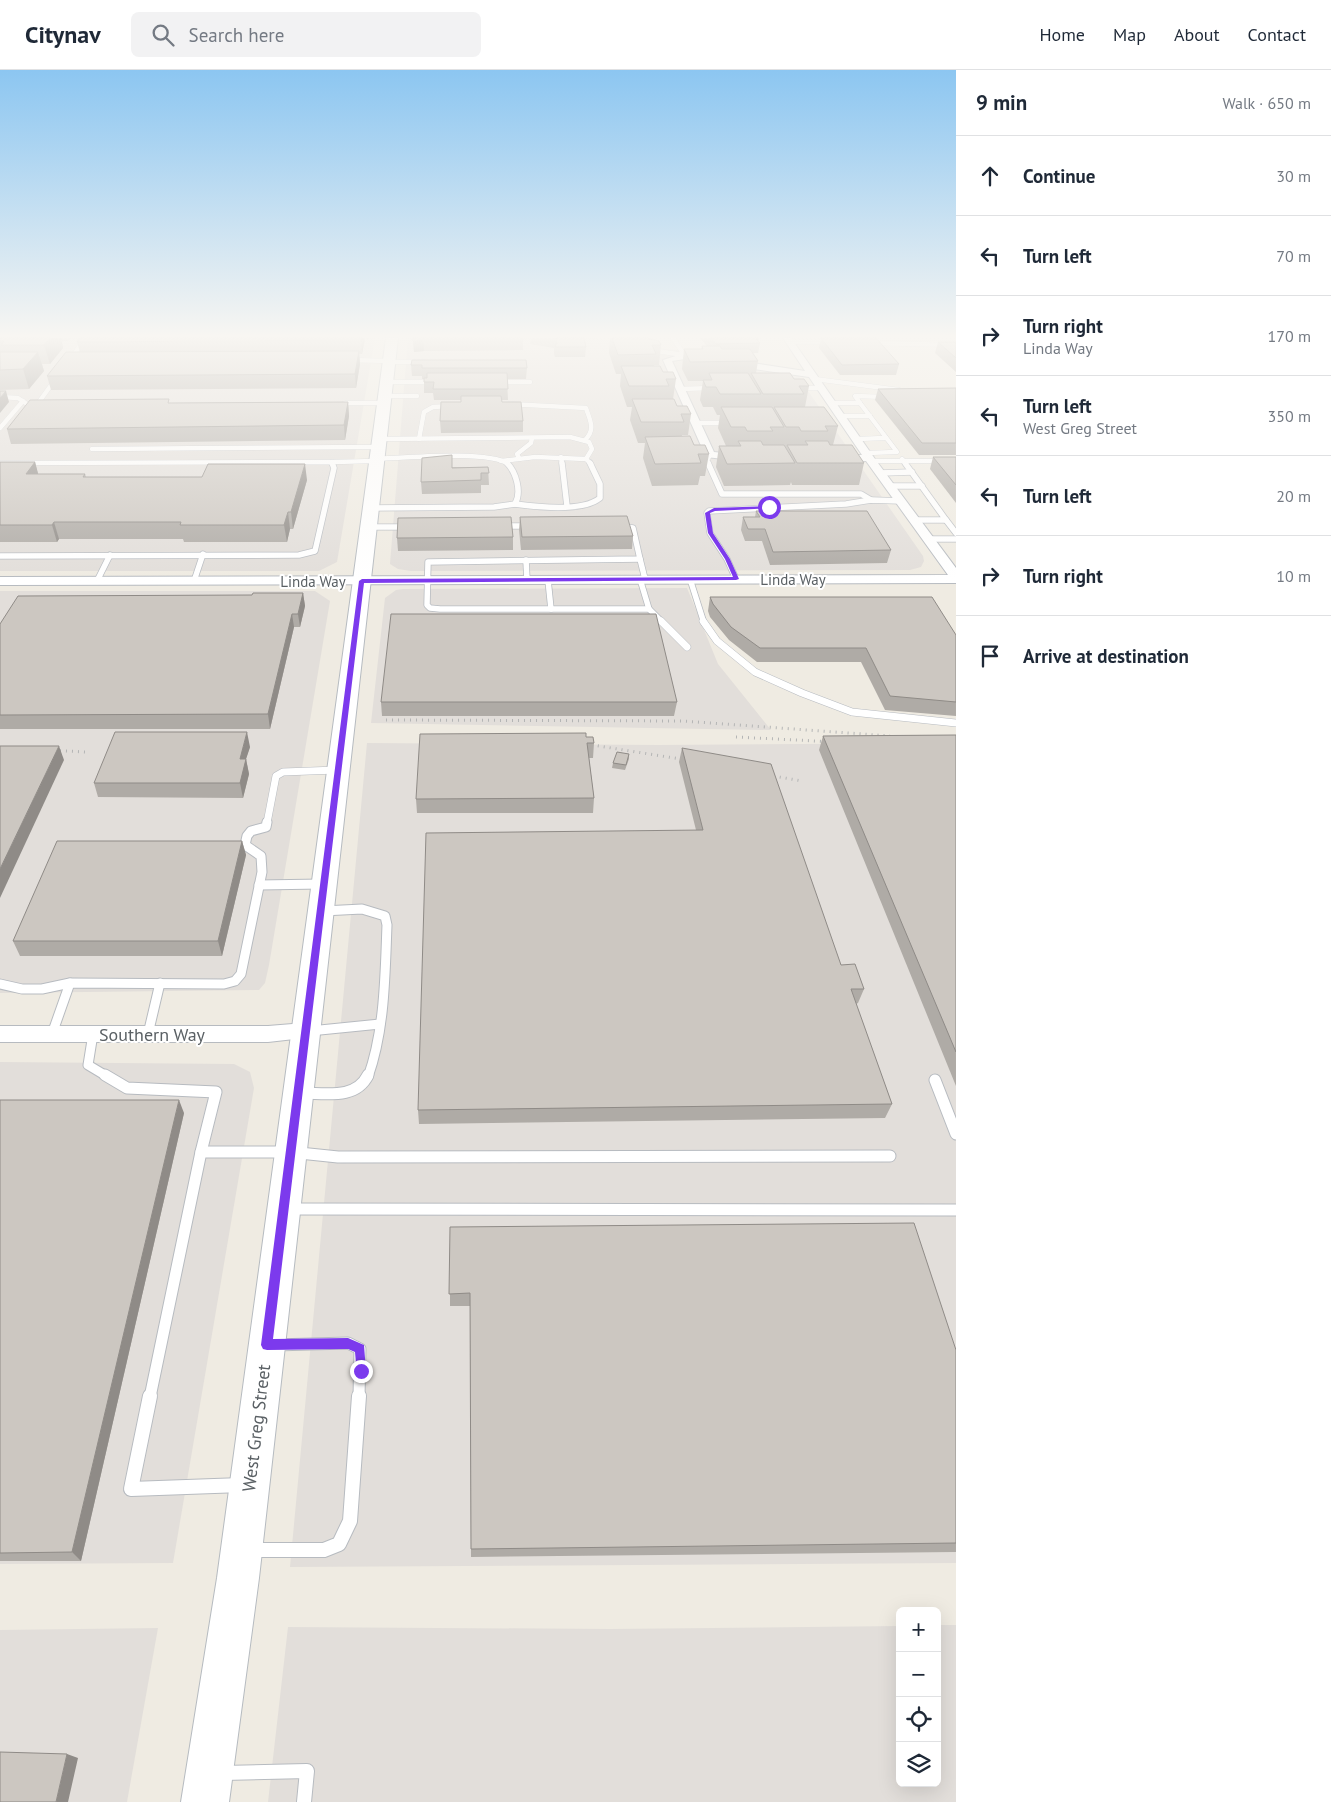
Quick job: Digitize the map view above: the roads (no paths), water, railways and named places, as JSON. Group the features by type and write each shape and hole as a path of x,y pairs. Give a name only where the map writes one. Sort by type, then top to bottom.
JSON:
{"main road":[{"name":"West Greg Street","path":"205,1802 241,1550 382,419"}],"street":[{"path":"691,419 706,452 729,458 748,458"},
{"path":"840,420 856,439 956,578"},
{"path":"822,458 869,457"},
{"name":"Linda Way","path":"0,581 956,578"},
{"name":"Southern Way","path":"0,1034 268,1034 305,1031"}],"lane":[{"path":"419,439 423,419"},
{"path":"585,440 591,434 592,426 590,419"},
{"path":"709,419 736,423"},
{"path":"840,420 849,419"},
{"path":"872,419 956,533"},
{"path":"518,458 520,450 531,443 532,438"},
{"path":"0,463 332,462 378,452 419,439 532,438 585,440 589,442 592,449 586,459"},
{"path":"856,439 886,438"},
{"path":"92,449 378,452 481,458 508,463 514,474 518,498 515,504"},
{"path":"706,452 707,460 722,494 861,494 871,500"},
{"path":"869,457 897,452"},
{"path":"369,518 515,504 567,506 592,504 600,498 597,476 586,459 561,457 518,458 501,461"},
{"path":"561,457 567,506"},
{"path":"869,457 904,461 956,461"},
{"path":"0,556 299,555 315,551 334,468 332,462"},
{"path":"880,473 912,472"},
{"path":"890,486 922,486"},
{"path":"736,579 728,559 710,533 707,513 709,511 846,504 871,500 900,501"},
{"path":"369,518 413,527"},
{"path":"914,520 946,520"},
{"path":"492,526 541,526"},
{"path":"608,526 633,528 639,549 643,594 649,609 688,647"},
{"path":"928,539 956,539"},
{"path":"194,581 203,554"},
{"path":"98,581 110,555"},
{"path":"640,559 428,562 427,605 430,608 649,609"},
{"path":"526,560 527,580"},
{"path":"690,579 702,620 717,640 755,672 852,712 956,724"},
{"path":"548,580 551,609"},
{"path":"0,984 22,989 42,989 70,983 224,984 234,981 241,974 263,857 260,852 245,845 246,836 253,828 266,827 276,776 283,772 337,770"},
{"path":"259,884 372,910 385,916 387,925 380,1024 373,1068 367,1082 359,1089 346,1092 297,1093"},
{"path":"52,1034 70,983"},
{"path":"148,1034 160,983"},
{"path":"305,1031 380,1024"},
{"path":"93,1034 88,1065 127,1088 216,1092 200,1152 131,1489 249,1485"},
{"path":"935,1080 956,1134"},
{"path":"200,1152 290,1152 338,1157 890,1156"},
{"path":"283,1209 956,1210"},
{"path":"241,1550 324,1550 339,1544 350,1522 361,1371 360,1349 348,1343 267,1345"},
{"path":"209,1773 307,1771 304,1802"}],"railway":[{"path":"386,720 683,721 890,736"},
{"path":"736,737 836,742"},
{"path":"580,743 693,761"},
{"path":"48,750 85,752"},
{"path":"762,774 802,781"}]}
